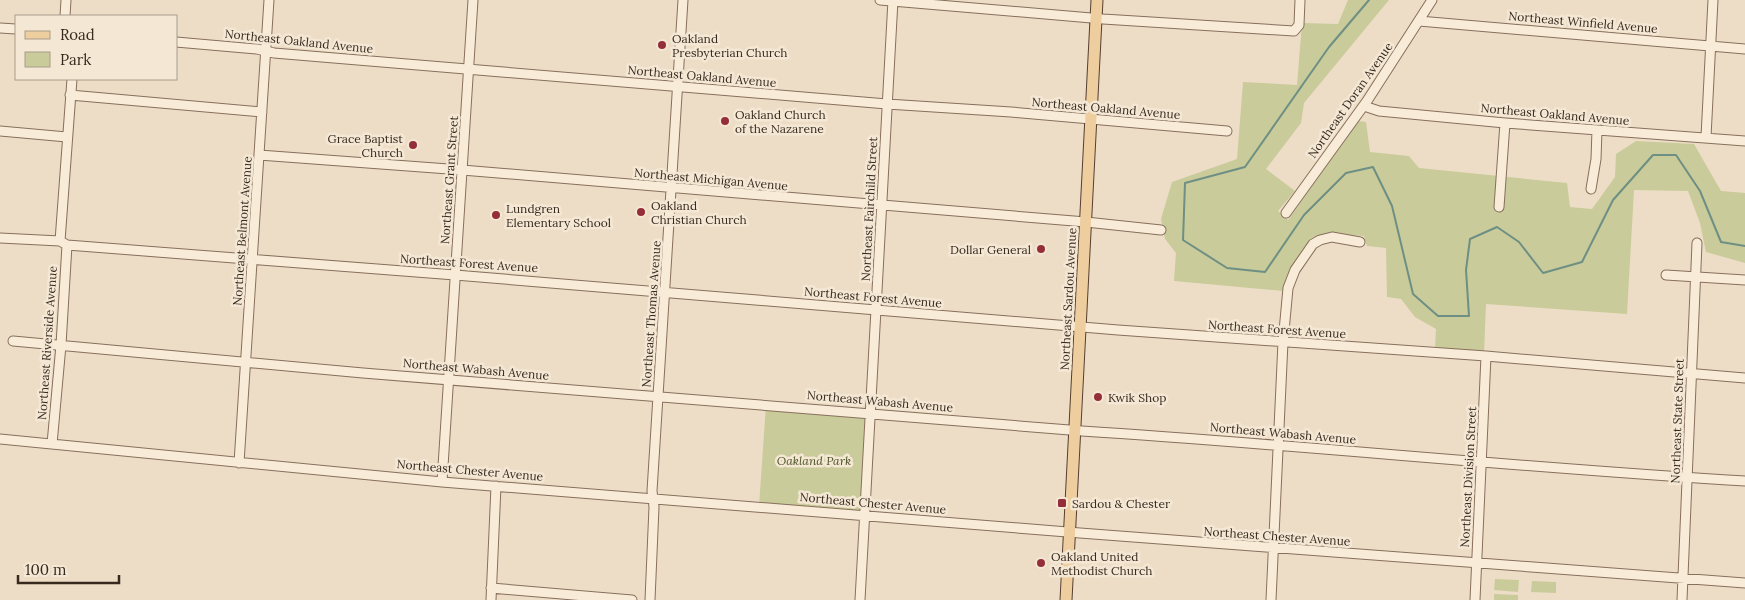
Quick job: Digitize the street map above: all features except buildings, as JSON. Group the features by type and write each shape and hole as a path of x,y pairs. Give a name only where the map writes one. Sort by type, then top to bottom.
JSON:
{"main road":[{"name":"Northeast Sardou Avenue","path":"1066,600 1097,0"}],"street":[{"path":"65,15 66,0"},
{"name":"Northeast Belmont Avenue","path":"239,463 269,0"},
{"name":"Northeast Grant Street","path":"442,482 473,0"},
{"name":"Northeast Thomas Avenue","path":"650,600 654,507 652,491 684,0"},
{"path":"880,0 1096,18 1294,31 1299,25 1300,0"},
{"name":"Northeast Fairchild Street","path":"860,600 863,515 893,0"},
{"name":"Northeast Doran Avenue","path":"1286,213 1364,106 1432,0"},
{"path":"1706,137 1713,0"},
{"name":"Northeast Winfield Avenue","path":"1419,21 1745,49"},
{"path":"0,28 15,29"},
{"name":"Northeast Oakland Avenue","path":"178,42 257,48 274,53 887,104 1011,112 1227,132"},
{"name":"Northeast Riverside Avenue","path":"52,444 61,345 67,137 72,80"},
{"path":"70,95 262,112"},
{"name":"Northeast Oakland Avenue","path":"1364,106 1379,111 1505,123 1745,141"},
{"path":"1499,207 1505,123"},
{"path":"1591,188 1596,159 1597,130"},
{"path":"0,131 67,137"},
{"name":"Northeast Michigan Avenue","path":"259,155 462,170 1086,222 1161,230"},
{"path":"1271,600 1283,342 1286,302 1290,281 1309,248 1320,240 1332,237 1360,242"},
{"name":"Northeast Forest Avenue","path":"0,238 1080,327 1486,356 1745,378"},
{"name":"Northeast State Street","path":"1682,600 1697,243"},
{"path":"1666,275 1745,280"},
{"name":"Northeast Wabash Avenue","path":"13,341 449,380 1481,463 1745,481"},
{"name":"Northeast Division Street","path":"1475,600 1486,356"},
{"name":"Northeast Chester Avenue","path":"0,439 442,482 1274,548 1745,583"},
{"path":"491,600 496,486"},
{"path":"491,588 632,600"}],"green space":[{"path":"1348,0 1389,0 1304,103 1301,123 1266,169 1295,191 1278,211 1288,220 1358,121 1366,122 1370,152 1409,156 1419,168 1567,183 1570,207 1592,209 1615,177 1616,154 1636,141 1694,144 1721,191 1745,193 1745,263 1706,252 1700,223 1688,191 1634,190 1627,314 1486,304 1484,353 1435,350 1436,329 1415,317 1401,299 1387,297 1386,248 1367,246 1364,236 1325,234 1311,238 1291,270 1283,291 1174,281 1176,253 1165,239 1161,219 1172,182 1237,159 1243,82 1297,85 1302,23 1338,24"},
{"name":"Oakland Park","path":"766,405 869,413 863,515 759,506"},
{"path":"1495,579 1519,580 1518,592 1494,590"},
{"path":"1532,581 1556,582 1556,593 1531,592"},
{"path":"1494,594 1518,595 1518,600 1494,600"}],"waterway":[{"path":"1369,0 1329,47 1245,167 1185,183 1183,240 1227,268 1265,272 1304,215 1346,173 1373,167 1392,206 1413,294 1438,316 1469,316 1466,270 1470,239 1497,227 1519,242 1543,273 1582,262 1613,200 1653,155 1676,155 1700,191 1721,242 1745,246"}],"place":[{"name":"Oakland Presbyterian Church","path":"662,45"},
{"name":"Oakland Church of the Nazarene","path":"725,121"},
{"name":"Grace Baptist Church","path":"413,145"},
{"name":"Oakland Christian Church","path":"641,212"},
{"name":"Lundgren Elementary School","path":"496,215"},
{"name":"Dollar General","path":"1041,249"},
{"name":"Kwik Shop","path":"1098,397"},
{"name":"Sardou & Chester","path":"1062,503"},
{"name":"Oakland United Methodist Church","path":"1041,563"}]}
